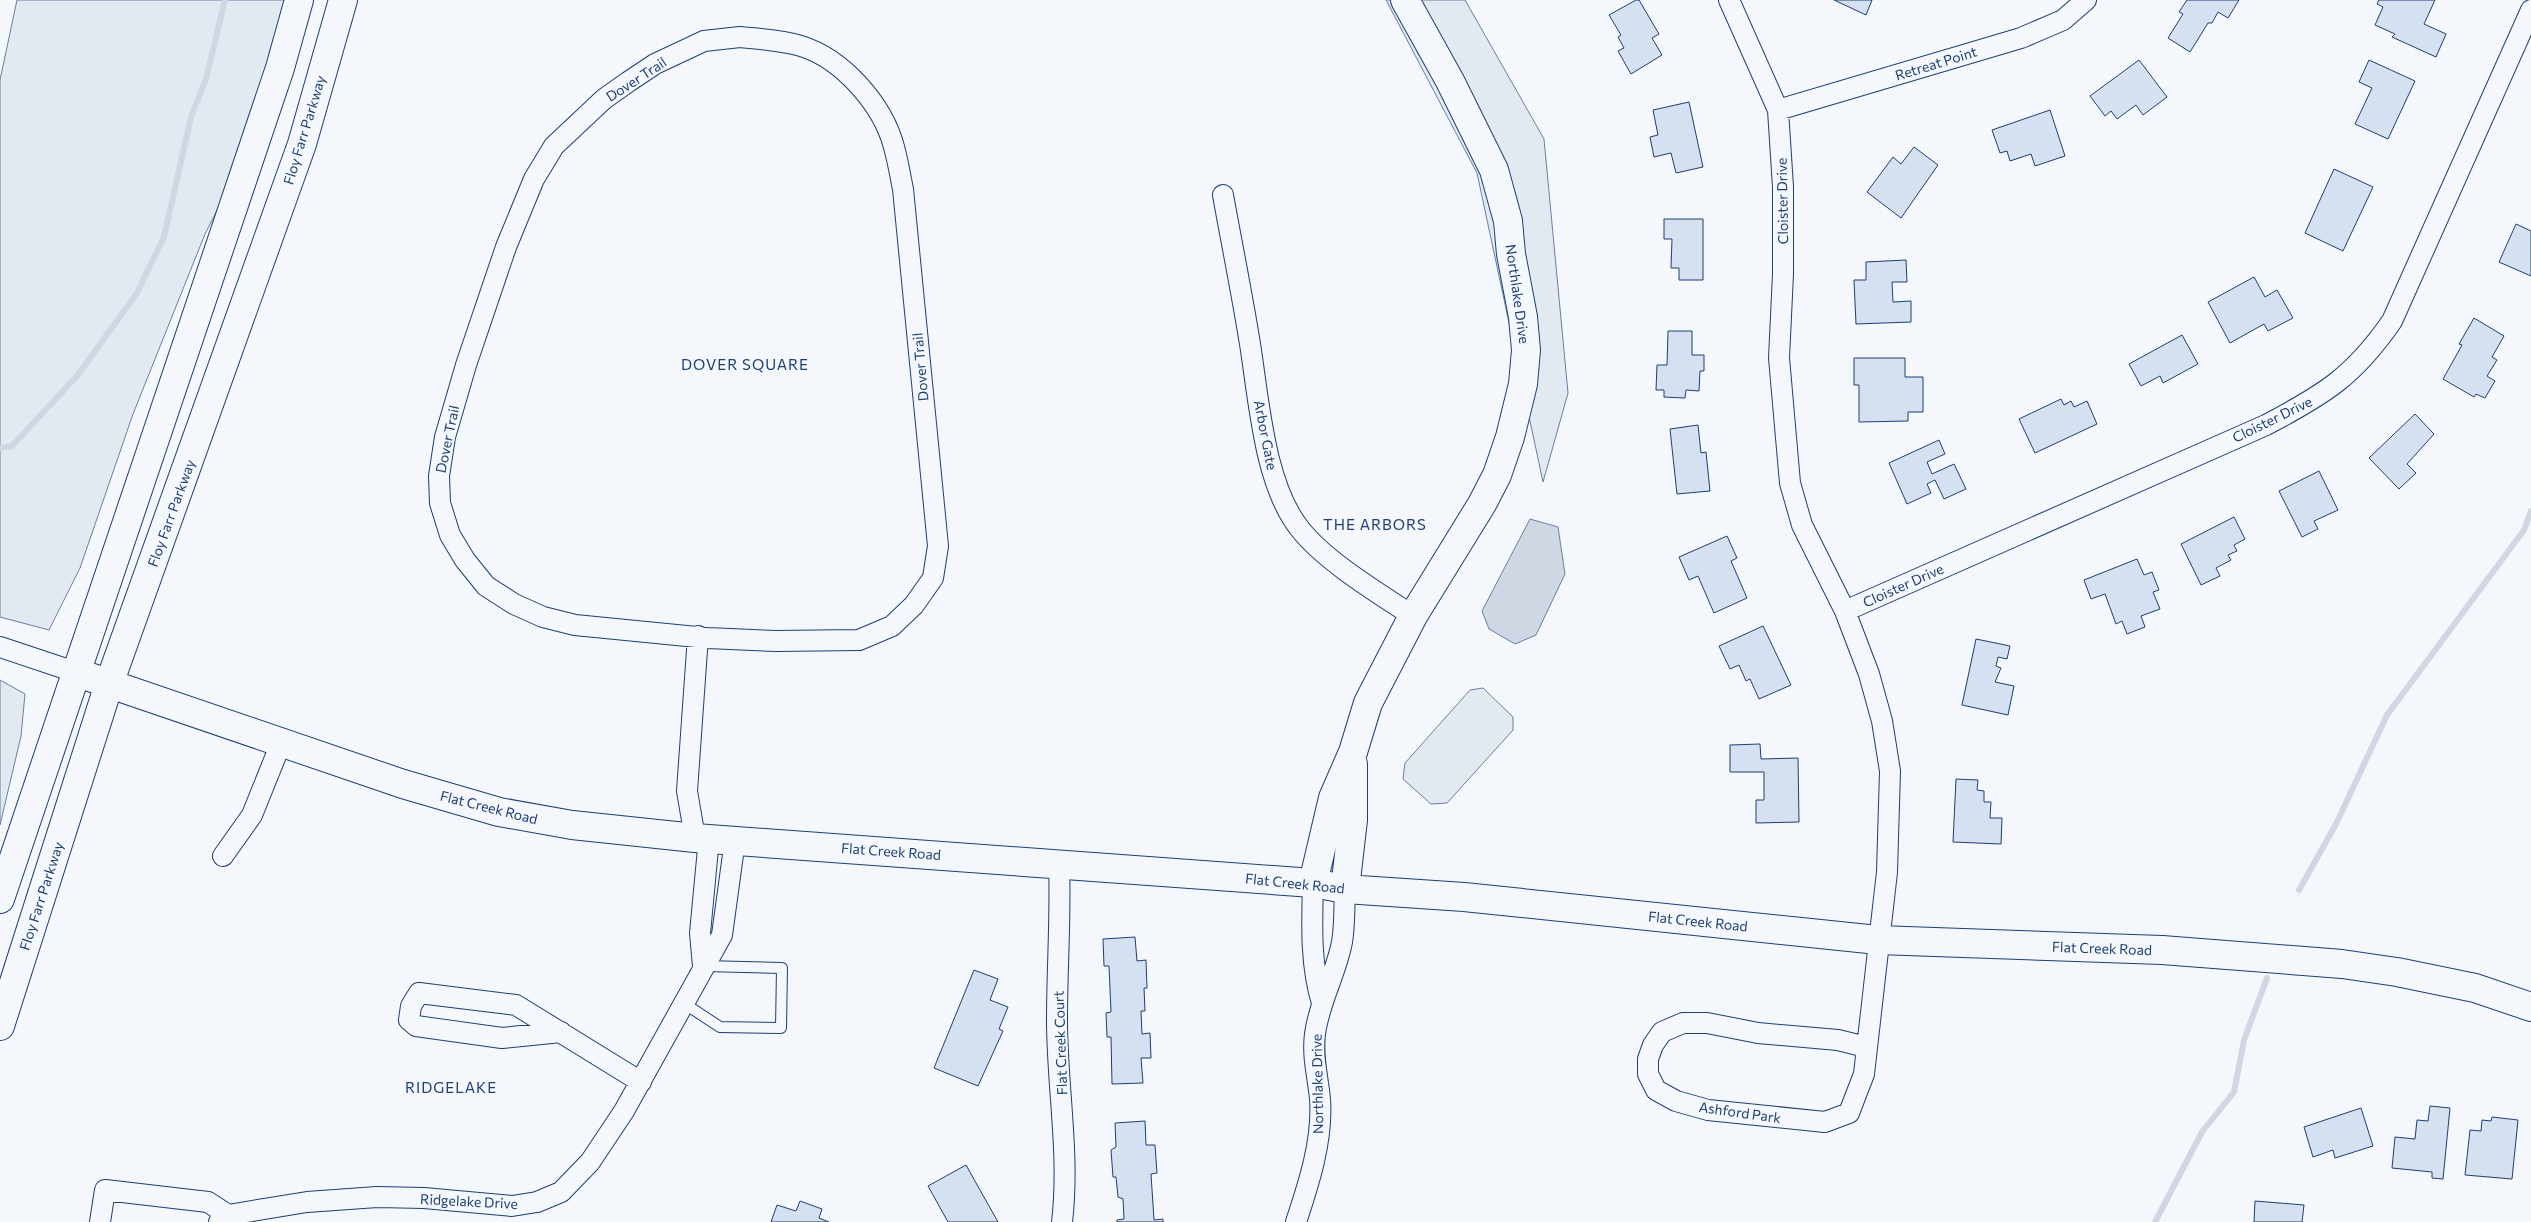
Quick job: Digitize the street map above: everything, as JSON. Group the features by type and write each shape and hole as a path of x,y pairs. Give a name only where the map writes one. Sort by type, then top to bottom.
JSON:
{"street":[{"path":"0,899 280,68 299,0"},
{"name":"Floy Farr Parkway","path":"0,1026 110,684 302,144 343,0"},
{"name":"Northlake Drive","path":"1322,1003 1316,982 1312,933 1313,883 1333,798 1352,752 1368,703 1413,616 1482,504 1497,475 1524,384 1526,350 1508,221 1494,170 1454,89 1405,0"},
{"name":"Cloister Drive","path":"1729,0 1778,110 1782,143 1783,187 1783,274 1780,358 1790,483 1802,525 1845,611 1868,674 1882,721 1890,771 1887,872 1878,940"},
{"name":"Retreat Point","path":"1778,110 2021,38 2063,20 2086,0"},
{"name":"Cloister Drive","path":"1845,611 2266,425 2311,401 2347,376 2373,348 2392,321 2531,10"},
{"name":"Dover Trail","path":"740,37 772,39 802,47 833,64 861,85 880,115 894,146 903,189 938,546 933,578 914,605 892,626 858,640 776,641 698,636 575,625 543,617 514,604 486,586 465,560 450,535 440,504 439,476 445,437 466,365 506,247 534,179 554,146 604,99 655,64 704,41 740,37"},
{"name":"Arbor Gate","path":"1223,195 1264,427 1276,483 1286,507 1300,529 1323,551 1413,616"},
{"path":"698,636 687,791 702,838 700,933 703,966"},
{"path":"0,647 75,672"},
{"name":"Flat Creek Road","path":"75,672 403,784 499,812 572,825 702,838 1313,883 1345,889 1464,897 1878,940 2162,950 2342,964 2397,972 2475,988 2531,1007"},
{"path":"223,856 252,816 282,743"},
{"name":"Northlake Drive","path":"1302,1221 1315,1160 1319,1129 1320,1099 1314,1067 1315,1035 1322,1003 1334,973 1342,941 1345,889 1353,820 1352,752"},
{"name":"Ridgelake Drive","path":"100,1222 105,1190 208,1202 223,1219 308,1202 377,1198 424,1198 512,1206 537,1202 561,1192 590,1162 641,1082 685,1004 703,966 722,935 735,840"},
{"name":"Flat Creek Court","path":"1059,863 1061,899 1057,1021 1063,1143 1062,1222"},
{"name":"Ashford Park","path":"1866,1047 1838,1040 1758,1033 1707,1023 1683,1023 1662,1032 1653,1045 1648,1059 1648,1074 1656,1090 1676,1101 1708,1110 1825,1122 1849,1112 1864,1074 1878,940"},
{"path":"561,1032 502,1038 416,1026 409,1020 411,1006 419,994 516,1005 561,1032 641,1082"}],"lane":[{"path":"685,1004 720,1027 780,1028 782,968 703,966"}],"shaded area":[{"path":"17,0 299,0 262,122 205,234 133,414 80,568 49,630 0,617 0,80"},
{"path":"1386,0 1465,0 1544,139 1568,393 1543,482 1477,173"},
{"path":"1530,519 1558,527 1565,574 1536,635 1515,644 1489,629 1482,611"},
{"path":"0,680 25,694 21,736 0,825"},
{"path":"1483,688 1513,717 1513,730 1447,803 1431,804 1403,779 1405,763 1470,690"}],"building":[{"path":"1639,0 1659,34 1652,38 1662,55 1631,74 1618,51 1624,48 1618,37 1621,35 1609,15"},
{"path":"1834,0 1872,0 1866,15"},
{"path":"2187,0 2239,0 2228,18 2218,12 2212,23 2208,23 2190,52 2168,38 2183,14 2179,12"},
{"path":"2379,0 2435,0 2424,24 2446,34 2436,57 2392,37 2395,34 2375,25 2383,7 2377,4"},
{"path":"2139,60 2167,97 2143,115 2136,105 2117,119 2111,111 2105,116 2090,96"},
{"path":"2369,60 2415,81 2388,139 2355,124 2372,88 2359,82"},
{"path":"1689,102 1703,167 1676,173 1671,153 1654,157 1650,137 1658,135 1653,110"},
{"path":"2050,110 2065,156 2035,166 2031,154 2010,161 2007,151 2000,153 1992,130"},
{"path":"1914,147 1938,165 1901,218 1867,192 1893,157 1901,164"},
{"path":"2334,169 2373,187 2343,251 2305,233"},
{"path":"1664,219 1703,219 1703,280 1679,280 1679,268 1671,268 1672,239 1664,239"},
{"path":"2516,224 2531,231 2531,276 2499,262"},
{"path":"1906,260 1907,282 1892,282 1893,302 1911,301 1911,322 1856,324 1854,280 1866,280 1866,262"},
{"path":"2254,277 2265,297 2277,290 2293,318 2268,331 2264,324 2230,343 2208,302"},
{"path":"2474,318 2504,336 2492,357 2497,360 2487,376 2495,381 2485,398 2476,394 2474,397 2443,379 2462,345 2459,344"},
{"path":"1668,331 1692,331 1692,355 1704,355 1704,371 1700,371 1699,391 1686,390 1685,398 1664,397 1664,390 1656,390 1657,365 1667,365"},
{"path":"2182,335 2198,364 2163,383 2160,376 2141,386 2129,364"},
{"path":"1854,358 1905,358 1905,377 1923,377 1923,412 1908,412 1908,421 1859,422 1859,385 1854,385"},
{"path":"2061,399 2064,405 2071,401 2074,407 2087,401 2097,424 2035,453 2019,419"},
{"path":"2415,414 2434,434 2407,464 2416,473 2399,489 2369,458"},
{"path":"1698,425 1701,453 1706,452 1710,491 1677,494 1670,429"},
{"path":"1939,440 1945,454 1927,462 1932,474 1954,464 1966,489 1944,499 1935,480 1927,484 1931,493 1907,504 1889,463"},
{"path":"2319,471 2338,510 2314,521 2318,529 2302,537 2279,491"},
{"path":"2234,517 2245,539 2234,545 2237,551 2228,555 2231,560 2216,568 2220,576 2201,585 2181,544"},
{"path":"1727,536 1737,558 1731,561 1747,598 1714,613 1698,576 1689,580 1679,557"},
{"path":"2137,559 2144,575 2152,572 2159,590 2153,592 2160,609 2141,616 2145,627 2127,634 2122,621 2116,624 2105,594 2091,599 2084,580"},
{"path":"1763,626 1791,685 1759,699 1750,679 1746,681 1739,665 1730,669 1719,646"},
{"path":"1976,639 2010,646 2007,659 1998,657 1996,666 2001,668 1995,682 2014,686 2008,715 1962,705"},
{"path":"1760,744 1761,759 1798,758 1799,822 1756,823 1756,800 1764,800 1764,772 1730,772 1730,745"},
{"path":"1956,779 1978,780 1977,790 1984,791 1984,802 1991,802 1990,818 2002,818 2001,844 1953,842"},
{"path":"1135,937 1137,961 1146,960 1147,988 1144,988 1145,1011 1141,1011 1142,1034 1150,1033 1151,1058 1141,1058 1143,1083 1112,1084 1111,1037 1107,1037 1106,1013 1111,1012 1109,966 1104,966 1103,939"},
{"path":"974,970 998,979 990,1000 1008,1007 999,1029 1003,1031 978,1086 934,1068"},
{"path":"2430,1106 2450,1108 2443,1179 2432,1178 2432,1172 2392,1168 2395,1137 2415,1139 2417,1120 2428,1121"},
{"path":"2361,1108 2373,1146 2335,1158 2333,1150 2313,1157 2304,1127"},
{"path":"2492,1117 2518,1120 2512,1179 2465,1175 2470,1130 2481,1131 2482,1120 2491,1121"},
{"path":"1145,1121 1146,1145 1155,1145 1157,1173 1151,1174 1154,1220 1163,1219 1163,1222 1117,1222 1117,1220 1124,1219 1123,1199 1118,1197 1116,1177 1113,1177 1111,1150 1116,1147 1115,1123"},
{"path":"966,1165 998,1222 948,1222 928,1186"},
{"path":"800,1201 822,1209 819,1218 829,1222 771,1222 777,1205 796,1211"},
{"path":"2255,1201 2304,1205 2302,1222 2254,1222"}],"waterway":[{"path":"0,448 12,446 77,376 137,293 164,237 191,117 206,79 225,0"},
{"path":"2299,890 2336,824 2387,715 2524,530 2531,511"},
{"path":"2155,1222 2202,1132 2234,1092 2244,1040 2267,978"}],"district":[{"name":"DOVER SQUARE","path":"745,364"},
{"name":"THE ARBORS","path":"1375,524"},
{"name":"RIDGELAKE","path":"451,1087"}]}
